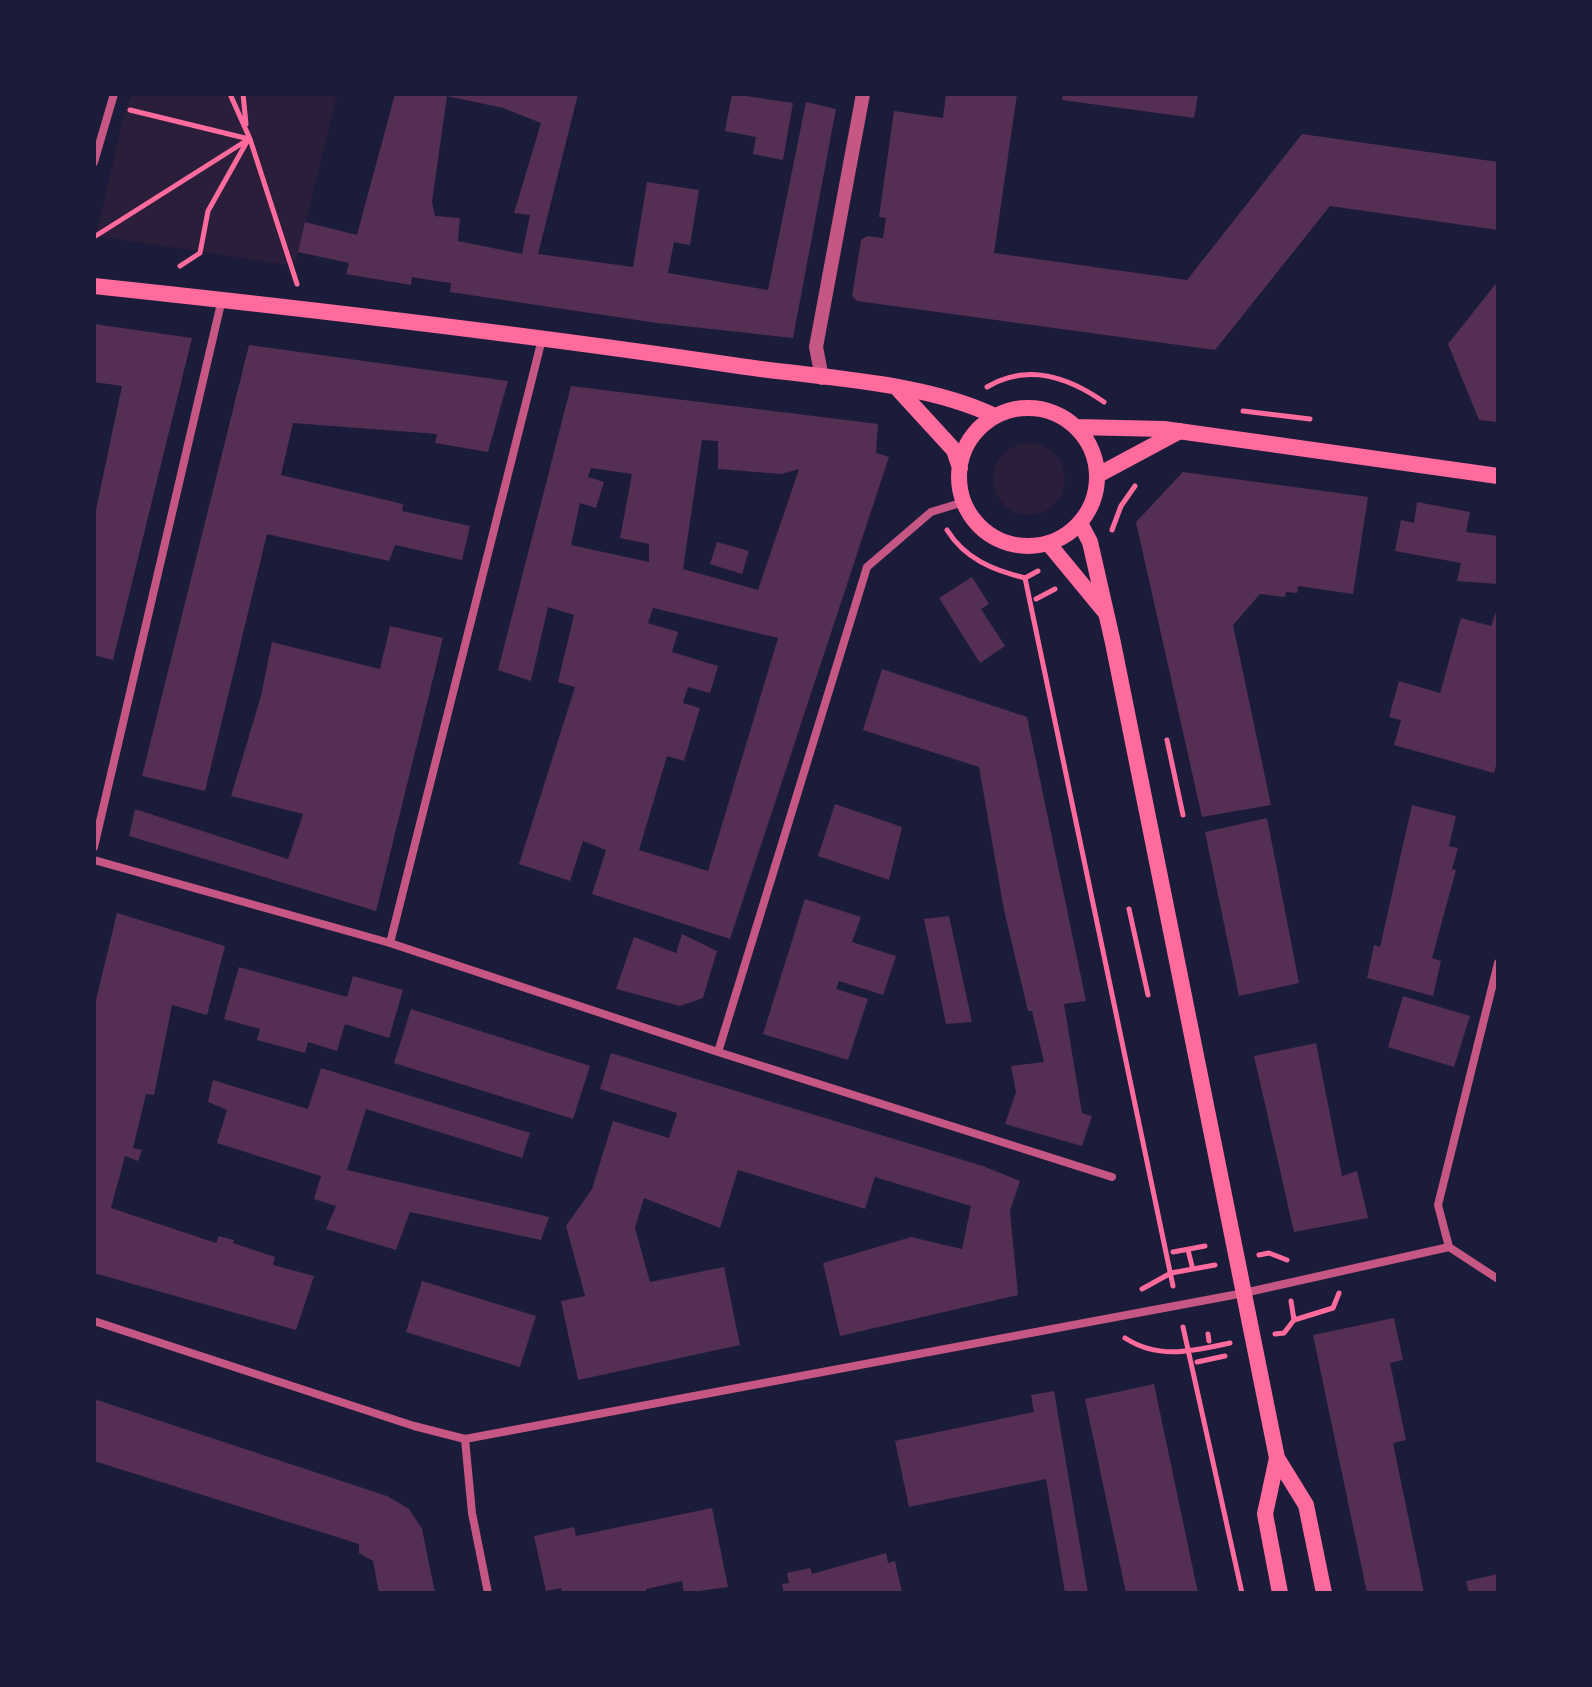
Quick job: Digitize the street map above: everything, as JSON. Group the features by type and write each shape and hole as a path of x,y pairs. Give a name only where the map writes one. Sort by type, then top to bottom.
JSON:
{"main road":[{"path":"94,286 543,336 898,389 972,405 995,416"},
{"path":"898,389 954,450 960,468 964,502 974,520 999,539 1023,546 1048,543 1080,523 1094,501 1098,475 1088,441 1076,427 1058,414 1037,408 1016,409 995,416 978,430 966,448 960,468"},
{"path":"1076,427 1180,431 1498,476"},
{"path":"1098,475 1180,431"},
{"path":"1080,523 1090,542 1107,614 1277,1458 1306,1505 1324,1593"},
{"path":"1048,543 1107,614"},
{"path":"1277,1458 1265,1514 1280,1593"}],"street":[{"path":"94,162 114,94"},
{"path":"822,378 816,347 863,94"},
{"path":"94,847 222,299"},
{"path":"390,943 537,372 543,336"},
{"path":"718,1052 867,567 931,512 964,502"},
{"path":"94,860 390,943 616,1019 1112,1177"},
{"path":"1498,963 1438,1205 1449,1247 1498,1279"},
{"path":"94,1321 414,1426 465,1439 1244,1293 1449,1247"},
{"path":"465,1439 472,1513 488,1593"}],"path":[{"path":"230,94 250,139"},
{"path":"243,94 242,106 250,139 299,293"},
{"path":"115,106 250,139"},
{"path":"94,237 250,139"},
{"path":"180,266 200,253 208,211 250,139"},
{"path":"986,388 1001,379 1029,374 1057,376 1084,388 1105,402 1108,409"},
{"path":"1243,411 1310,419"},
{"path":"1115,540 1112,529 1121,506 1141,482"},
{"path":"948,532 963,551 988,567 1025,578 1172,1279"},
{"path":"1036,599 1056,589"},
{"path":"1167,740 1183,815"},
{"path":"1129,909 1148,995"},
{"path":"1173,1252 1205,1246"},
{"path":"1188,1250 1192,1266"},
{"path":"1284,1333 1294,1320 1333,1308 1350,1268"},
{"path":"1106,1319 1122,1336 1142,1349 1160,1353 1223,1345"},
{"path":"1185,1339 1242,1593"},
{"path":"1211,1350 1212,1358"},
{"path":"1197,1362 1225,1356"}],"shaded area":[{"path":"132,94 337,94 295,266 96,236 126,106"},
{"path":"1029,443 1049,449 1059,459 1065,479 1059,499 1049,509 1029,515 1009,509 999,499 993,479 999,459 1009,449"}],"building":[{"path":"395,94 578,94 538,254 633,267 647,182 699,190 690,245 674,242 668,273 768,290 806,102 836,109 793,338 657,323 450,292 451,283 412,277 411,285 346,274 349,263 298,252 305,222 357,235","holes":["447,96 503,108 541,123 514,213 530,215 522,254 458,241 460,218 435,216 432,202"]},
{"path":"732,94 793,103 783,160 753,154 756,137 725,131"},
{"path":"946,94 1017,94 994,253 1187,280 1302,134 1498,162 1498,230 1330,206 1215,350 857,301 852,296 861,240 867,236 883,238 886,218 879,217 894,111 943,118"},
{"path":"1063,94 1198,94 1194,118 1062,100"},
{"path":"1498,281 1498,422 1479,420 1448,344"},
{"path":"94,324 192,338 113,660 94,655 94,519 122,386 94,382"},
{"path":"249,345 508,381 488,452 435,443 437,434 293,423 281,475 403,504 402,511 470,526 462,560 395,545 389,561 267,534 205,791 142,776"},
{"path":"571,386 878,424 876,453 889,457 730,939 592,894 606,850 583,841 570,881 519,864 575,687 558,682 574,615 548,607 531,681 498,670","holes":["702,440 718,441 718,469 782,474 799,469 758,590 683,569","591,468 632,474 620,538 649,544 649,562 571,545 580,503 596,508 604,482 588,477","653,608 778,638 708,871 639,850 667,756 684,761 700,708 683,703 688,687 710,693 718,666 672,652 678,632 648,623"]},
{"path":"1183,472 1368,497 1353,594 1298,586 1297,593 1286,592 1285,597 1260,594 1233,625 1271,805 1202,817 1136,522"},
{"path":"1417,502 1470,512 1466,532 1498,536 1498,584 1457,581 1461,563 1395,551 1401,520 1414,523"},
{"path":"717,542 749,551 742,574 710,564"},
{"path":"972,577 989,604 981,609 1005,646 980,663 939,598"},
{"path":"1498,606 1498,758 1494,773 1394,745 1401,720 1389,717 1399,681 1440,693 1461,618 1491,626"},
{"path":"390,626 443,638 376,911 129,836 135,809 288,859 303,814 231,796 261,696 272,642 380,669"},
{"path":"882,669 1027,717 1086,1001 1064,1004 1082,1113 1092,1116 1082,1146 1005,1124 1016,1092 1011,1066 1044,1062 1032,1011 1028,1011 1004,910 979,767 863,730"},
{"path":"835,804 902,827 889,880 818,856"},
{"path":"1412,805 1456,816 1449,846 1458,848 1452,869 1456,870 1432,958 1441,961 1433,996 1367,978 1374,945 1380,947"},
{"path":"1267,818 1299,983 1239,996 1205,832"},
{"path":"805,899 861,917 852,942 896,956 883,995 839,981 836,989 868,999 848,1060 763,1034"},
{"path":"117,913 225,946 207,1015 172,1005 154,1095 146,1094 133,1148 142,1150 138,1161 125,1156 111,1208 216,1243 219,1236 234,1240 233,1243 275,1257 273,1265 314,1276 296,1330 94,1273 94,1008"},
{"path":"949,916 972,1022 946,1024 924,919"},
{"path":"682,934 717,951 703,998 680,1006 616,989 634,937 676,953"},
{"path":"239,967 347,997 353,976 403,990 389,1038 345,1024 337,1051 308,1042 305,1053 257,1040 260,1029 224,1019"},
{"path":"1403,996 1470,1016 1454,1067 1388,1047"},
{"path":"411,1009 590,1066 573,1119 394,1063"},
{"path":"1316,1043 1342,1176 1357,1171 1368,1218 1294,1232 1254,1056"},
{"path":"611,1053 983,1166 1020,1181 1010,1211 1018,1295 840,1336 823,1263 911,1237 962,1249 971,1206 875,1177 865,1209 738,1170 720,1228 644,1198 635,1228 650,1282 724,1267 740,1345 578,1380 561,1301 585,1296 566,1226 592,1189 613,1121 669,1138 677,1113 600,1089"},
{"path":"321,1068 530,1133 522,1158 366,1109 347,1170 549,1217 541,1240 410,1212 396,1250 326,1229 336,1206 314,1199 321,1176 217,1143 227,1110 208,1102 213,1080 308,1109"},
{"path":"422,1281 536,1316 520,1367 406,1332"},
{"path":"1394,1318 1403,1360 1390,1363 1406,1440 1393,1443 1424,1593 1367,1593 1313,1335"},
{"path":"1154,1384 1198,1593 1126,1593 1085,1399"},
{"path":"1054,1391 1088,1593 1065,1593 1046,1479 909,1507 895,1441 1034,1412 1031,1395"},
{"path":"94,1399 387,1496 409,1509 422,1529 435,1593 379,1593 373,1561 359,1553 359,1544 94,1461"},
{"path":"712,1508 728,1587 684,1593 682,1581 646,1589 647,1593 562,1593 561,1588 546,1591 534,1536 574,1527 576,1536"},
{"path":"886,1553 888,1563 895,1561 902,1593 784,1593 782,1584 789,1583 787,1573 810,1568 812,1574"},
{"path":"1498,1574 1498,1593 1469,1593 1466,1581"}]}
